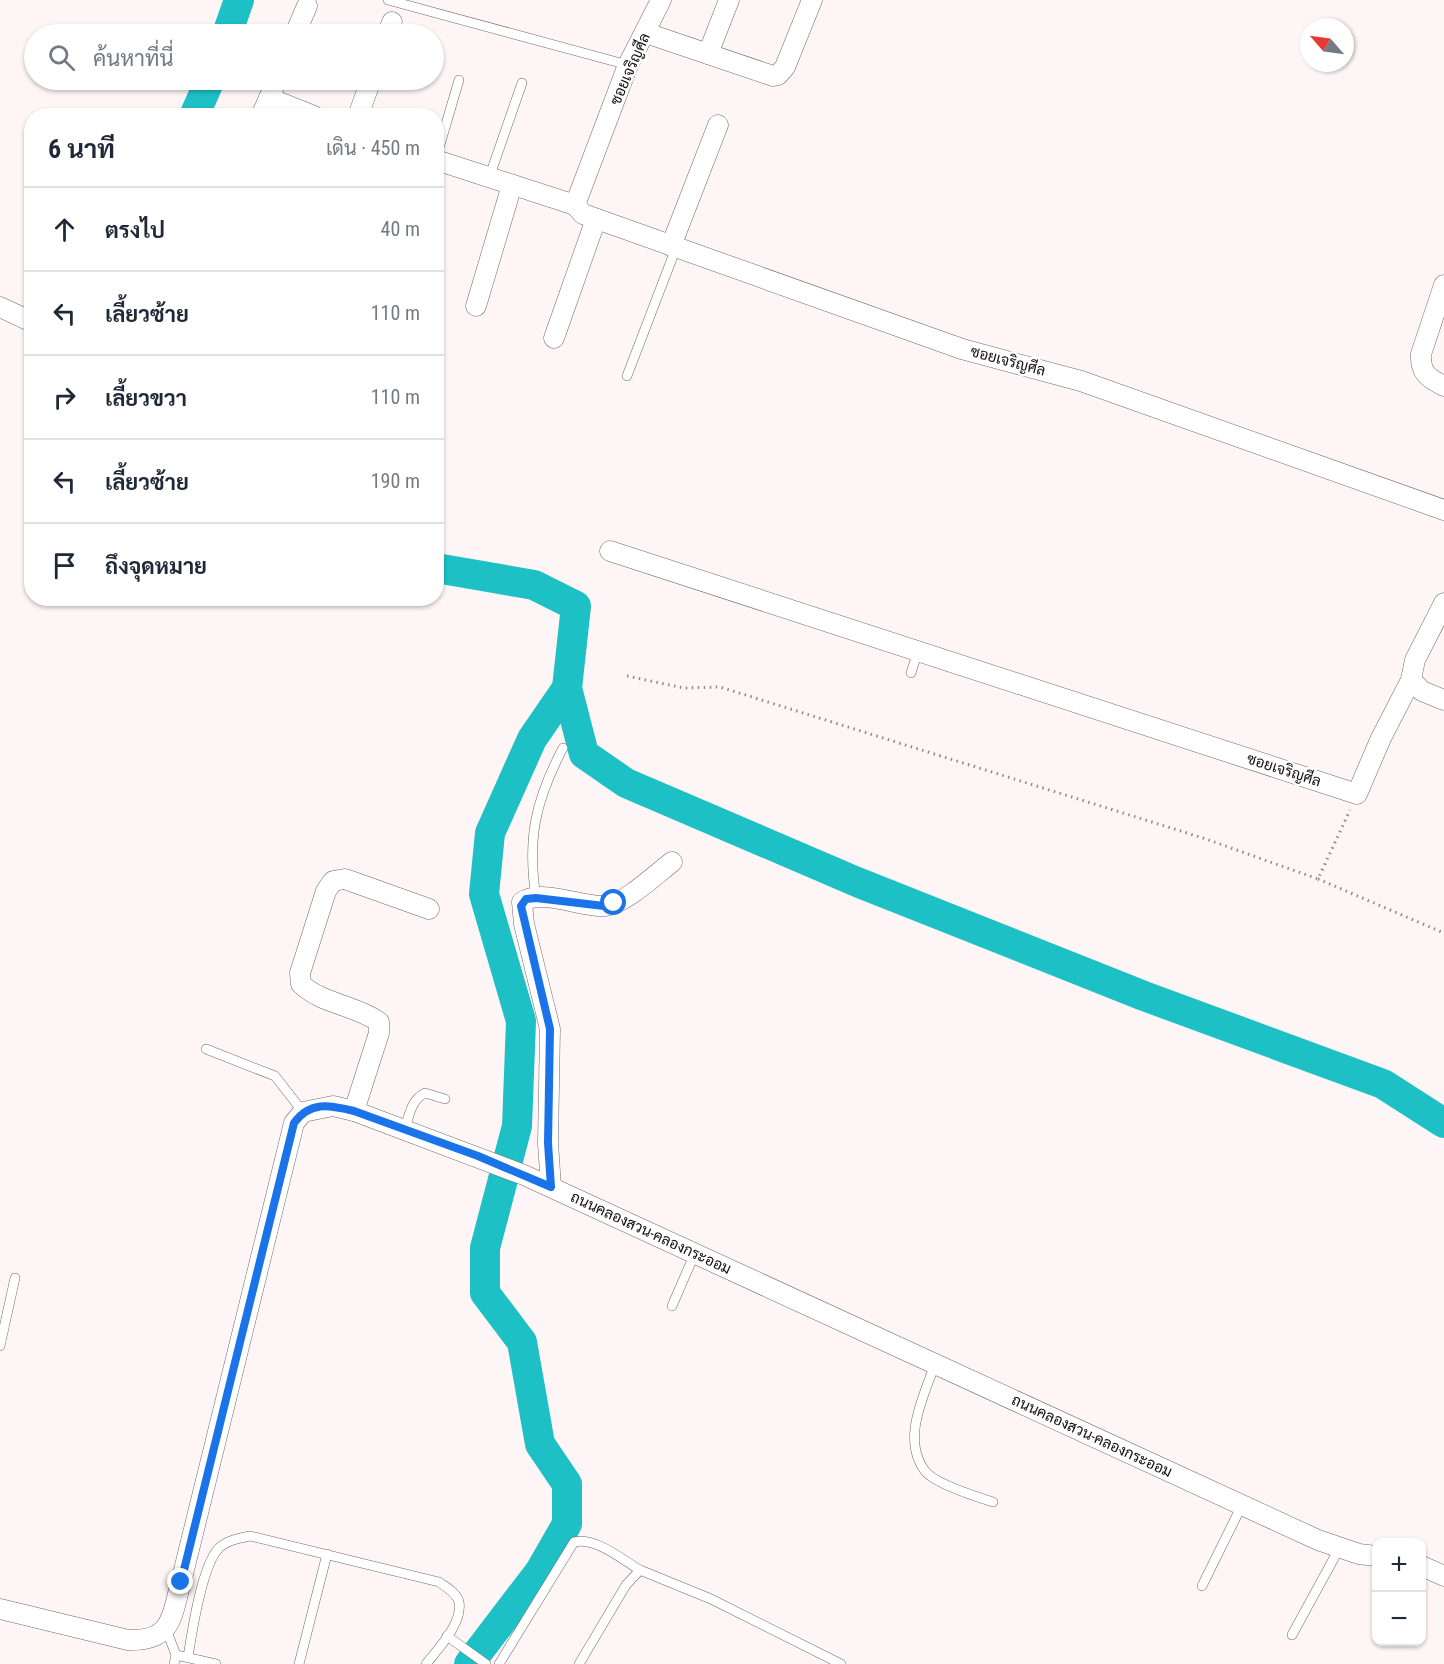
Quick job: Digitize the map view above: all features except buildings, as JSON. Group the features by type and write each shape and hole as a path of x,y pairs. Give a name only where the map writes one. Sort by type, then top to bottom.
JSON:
{"street":[{"name":"ซอยเจริญศีล","path":"576,205 628,65 661,0"},
{"path":"708,54 729,0"},
{"path":"646,33 767,75 778,75 785,67 812,0"},
{"path":"299,24 307,6"},
{"path":"265,107 273,90"},
{"path":"361,108 367,90"},
{"path":"674,247 718,125"},
{"name":"ซอยเจริญศีล","path":"444,162 576,205 583,214 596,219 962,349 1081,381 1444,510"},
{"path":"476,306 512,185"},
{"path":"554,338 596,219"},
{"path":"1444,285 1421,354 1420,364 1425,376 1444,386"},
{"path":"0,307 24,318"},
{"name":"ซอยเจริญศีล","path":"610,551 1358,794"},
{"path":"1358,794 1381,738 1411,680 1415,660 1444,603"},
{"path":"1411,680 1422,691 1444,700"},
{"path":"551,1187 548,1143 550,1029 521,906 526,899 536,898 604,906 630,894 672,862"},
{"path":"354,1111 379,1033 379,1022 365,1012 310,993 301,984 300,973 327,891 333,881 345,879 429,909"},
{"name":"ถนนคลองสวน-คลองกระออม","path":"303,1112 333,1106 354,1111 524,1175 1318,1540 1372,1555"},
{"path":"0,1609 128,1640 149,1640 166,1629 181,1582 287,1147 294,1123 303,1112"},
{"path":"1426,1568 1444,1576"}],"lane":[{"path":"388,0 628,65"},
{"path":"444,132 459,80"},
{"path":"489,178 522,83"},
{"path":"627,376 674,247"},
{"path":"910,673 918,651"},
{"path":"536,898 530,861 536,811 563,748"},
{"path":"206,1049 275,1076 303,1112"},
{"path":"405,1129 414,1101 419,1096 425,1093 445,1099"},
{"path":"672,1306 695,1253"},
{"path":"0,1346 15,1278"},
{"path":"934,1364 917,1416 914,1442 926,1472 957,1489 993,1502"},
{"path":"1202,1586 1242,1505"},
{"path":"188,1657 208,1567 219,1547 233,1540 250,1536 439,1582 453,1592 459,1603 456,1618 447,1636 426,1664"},
{"path":"499,1664 574,1542 583,1540 600,1546 640,1570 711,1599 825,1660 841,1664"},
{"path":"1292,1635 1340,1547"},
{"path":"299,1664 327,1554"},
{"path":"579,1664 626,1585 640,1570"},
{"path":"166,1629 175,1659 188,1657 216,1664"},
{"path":"447,1636 486,1664"}],"path":[{"path":"627,676 684,688 720,687 1203,838 1318,879 1444,933"},
{"path":"1318,879 1358,794"}],"waterway":[{"path":"231,24 239,0"},
{"path":"198,108 206,90"},
{"path":"444,569 534,585 576,606 567,688 584,754 626,783 857,882 1144,996 1383,1084 1444,1123"},
{"path":"469,1664 540,1571 567,1524 567,1484 540,1444 522,1342 485,1293 485,1248 517,1126 521,1021 484,894 490,833 532,739 567,688"}],"route":[{"path":"181,1582 294,1123 303,1112 311,1108 333,1106 354,1111 478,1156 551,1187 548,1143 550,1029 521,906 526,899 536,898 604,906 614,903"}]}
